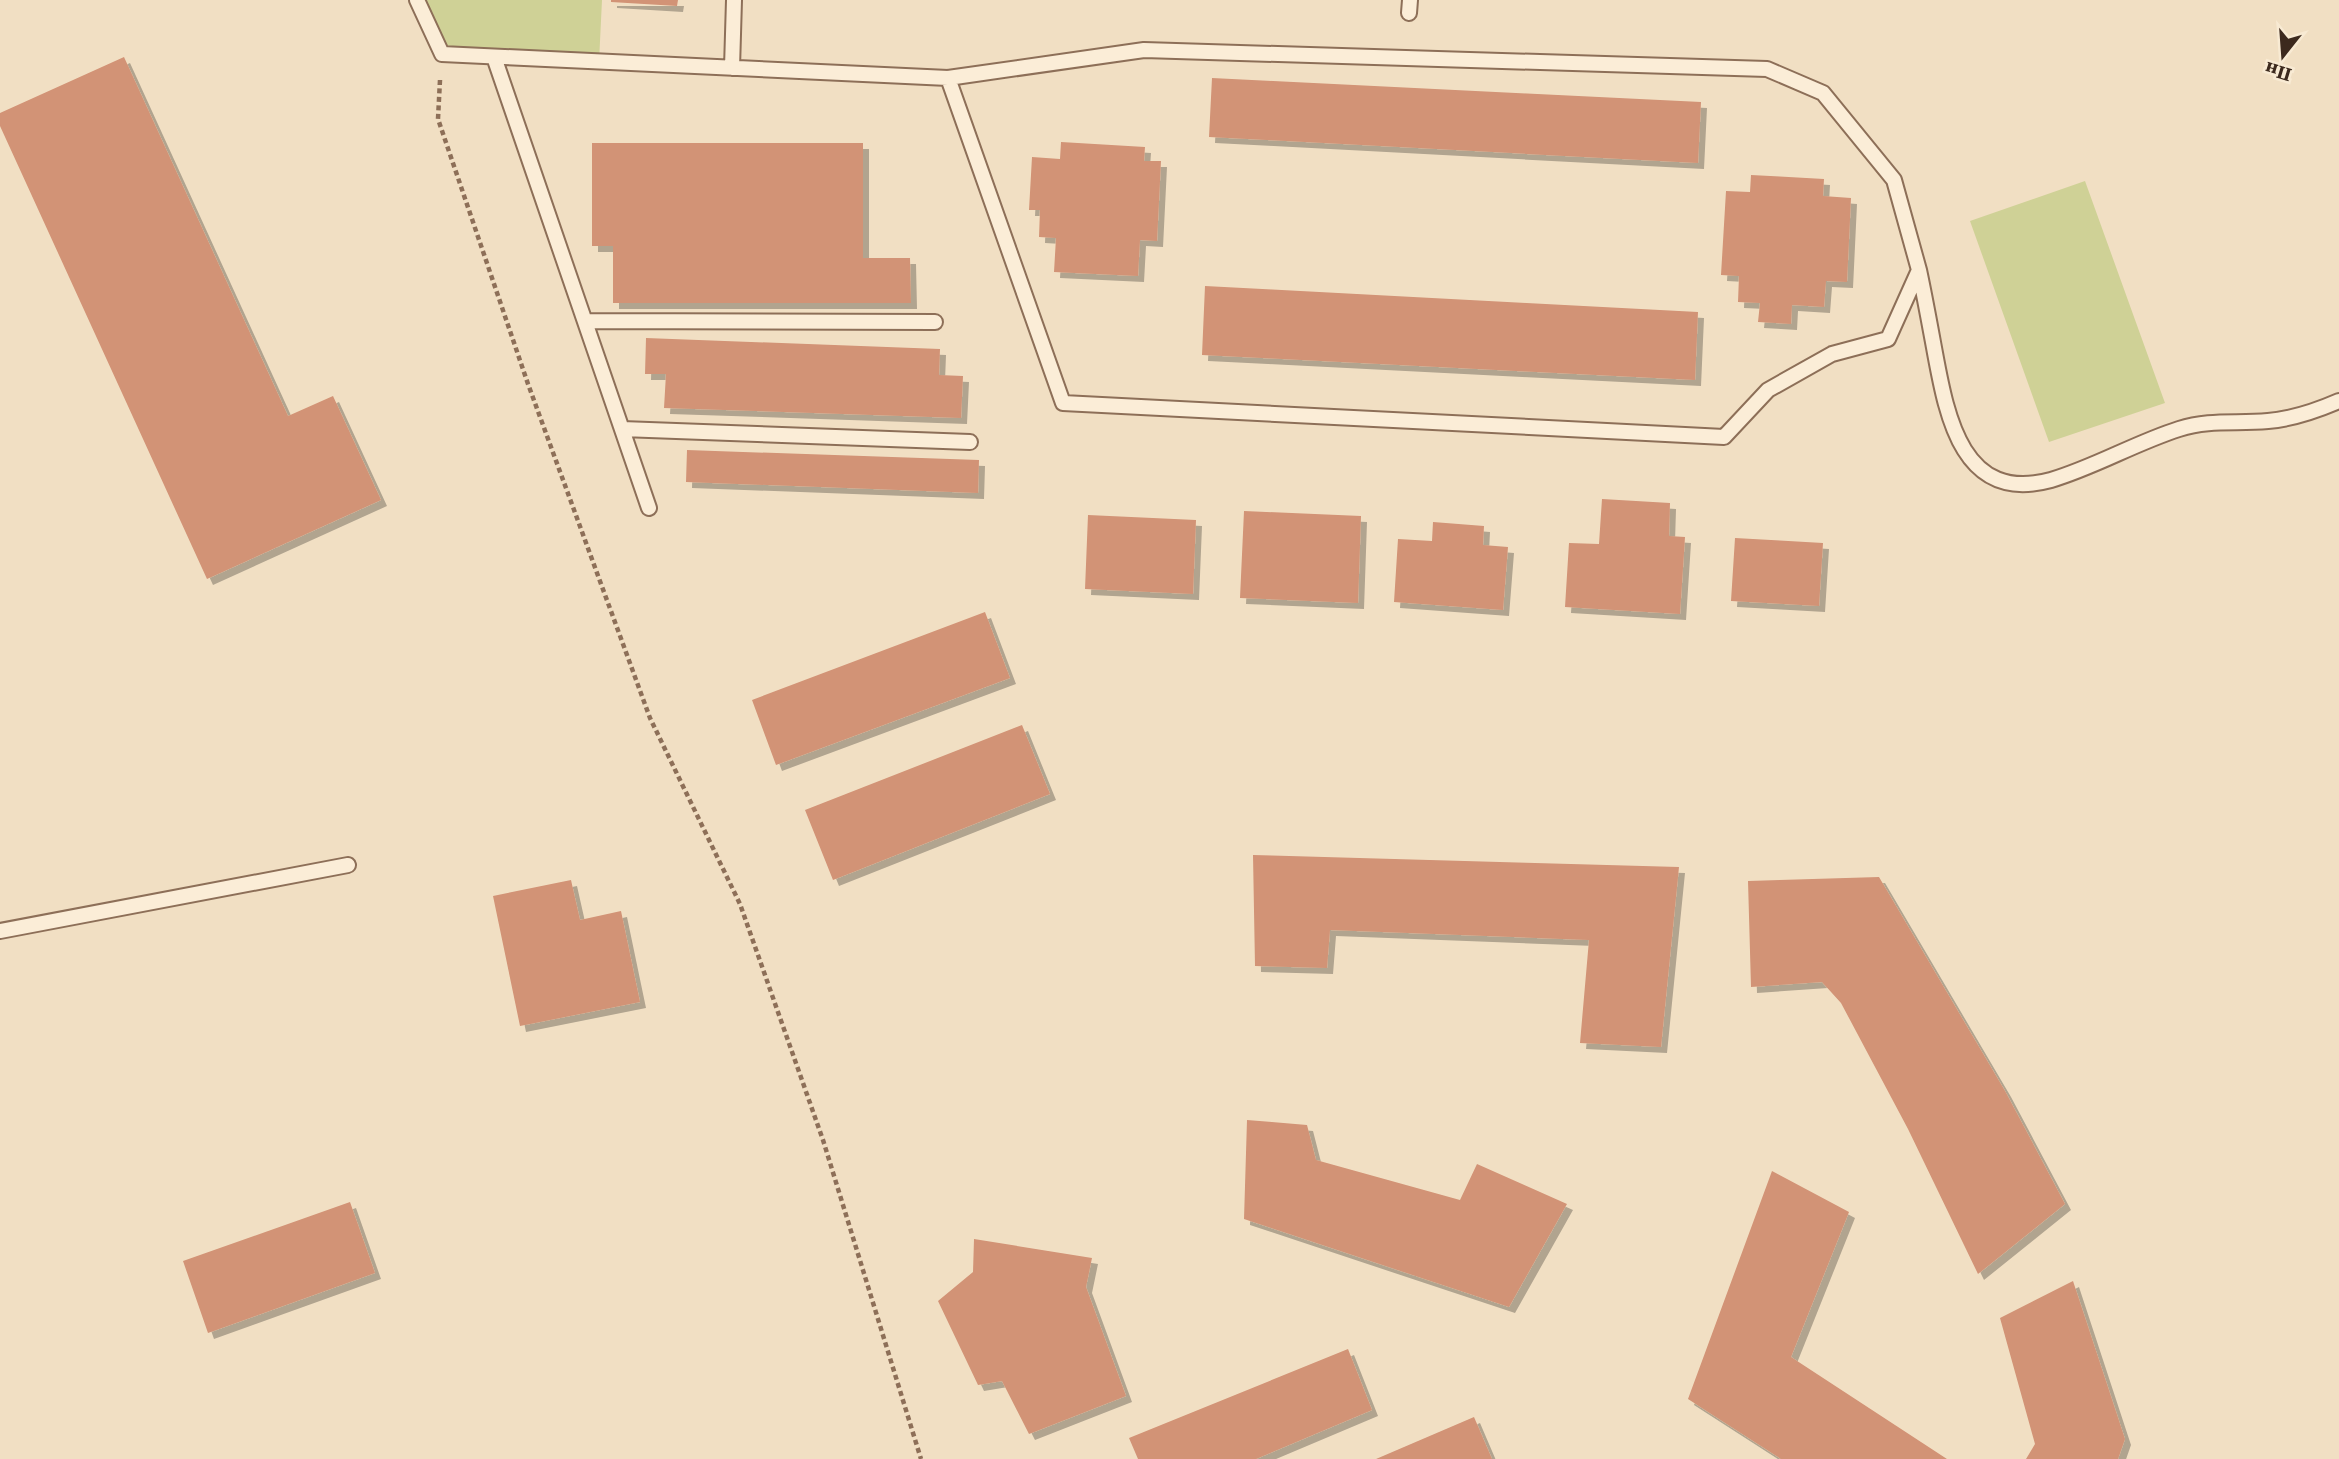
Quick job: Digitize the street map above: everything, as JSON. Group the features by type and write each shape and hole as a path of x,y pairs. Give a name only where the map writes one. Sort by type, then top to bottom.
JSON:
{"lane":[{"path":"417,0 442,54 494,57 948,78 1144,50 1767,69 1823,93 1894,180 1919,270 1950,419 1960,444 1977,467 1992,479 2013,485 2049,480 2167,433 2200,423 2268,421 2306,415 2339,401"},
{"path":"732,68 734,0"},
{"path":"494,57 649,508"},
{"path":"948,78 1063,403 1724,437 1768,390 1832,354 1888,338 1919,270"},
{"path":"585,321 935,322"},
{"path":"622,429 970,442"},
{"path":"0,931 348,864"}],"path":[{"path":"442,54 438,119 447,146 528,384 650,718 740,904 823,1140 920,1459"}],"green space":[{"path":"417,0 602,0 599,62 442,54"},
{"path":"2085,181 2165,403 2049,442 1970,221"}],"building":[{"path":"611,0 678,0 677,6"},
{"path":"124,57 288,416 333,396 381,500 207,579 0,126 0,113"},
{"path":"1212,78 1701,102 1698,163 1209,137"},
{"path":"1061,142 1145,147 1144,161 1161,161 1157,241 1140,240 1138,276 1054,272 1056,238 1039,237 1040,210 1029,210 1032,157 1060,159"},
{"path":"592,143 863,143 863,258 910,258 911,303 613,303 613,246 592,246"},
{"path":"1751,175 1824,179 1823,196 1851,198 1847,282 1826,281 1824,307 1792,305 1791,324 1758,322 1760,303 1738,302 1739,276 1721,275 1726,191 1750,192"},
{"path":"1205,286 1698,312 1695,380 1202,355"},
{"path":"646,338 940,349 939,375 963,376 961,418 664,408 666,374 645,374"},
{"path":"687,450 979,460 978,493 686,482"},
{"path":"1602,499 1670,503 1669,536 1685,537 1680,614 1565,607 1569,543 1599,544"},
{"path":"1244,511 1361,516 1358,603 1240,598"},
{"path":"1088,515 1196,520 1193,594 1085,589"},
{"path":"1433,522 1484,526 1483,545 1508,547 1503,610 1394,602 1398,539 1432,541"},
{"path":"1735,538 1823,543 1819,606 1731,601"},
{"path":"985,612 1010,678 776,765 752,700"},
{"path":"1022,725 1050,794 833,880 805,810"},
{"path":"1253,855 1679,867 1661,1047 1580,1043 1589,940 1330,930 1327,968 1255,966"},
{"path":"1879,877 2005,1091 2065,1204 1978,1274 1908,1129 1841,1003 1822,982 1751,987 1748,881"},
{"path":"571,880 580,920 621,911 640,1002 520,1026 493,896"},
{"path":"1247,1120 1307,1125 1316,1160 1460,1200 1477,1164 1567,1204 1509,1307 1244,1219"},
{"path":"1772,1171 1849,1212 1791,1357 1947,1459 1781,1459 1688,1399"},
{"path":"350,1202 375,1273 208,1333 183,1261"},
{"path":"974,1239 1092,1258 1086,1287 1126,1396 1029,1434 1002,1381 978,1385 938,1301 973,1272"},
{"path":"2073,1281 2125,1439 2118,1459 2026,1459 2035,1444 2000,1318"},
{"path":"1348,1349 1372,1410 1256,1459 1138,1459 1129,1438"},
{"path":"1474,1417 1492,1459 1376,1459"}]}
